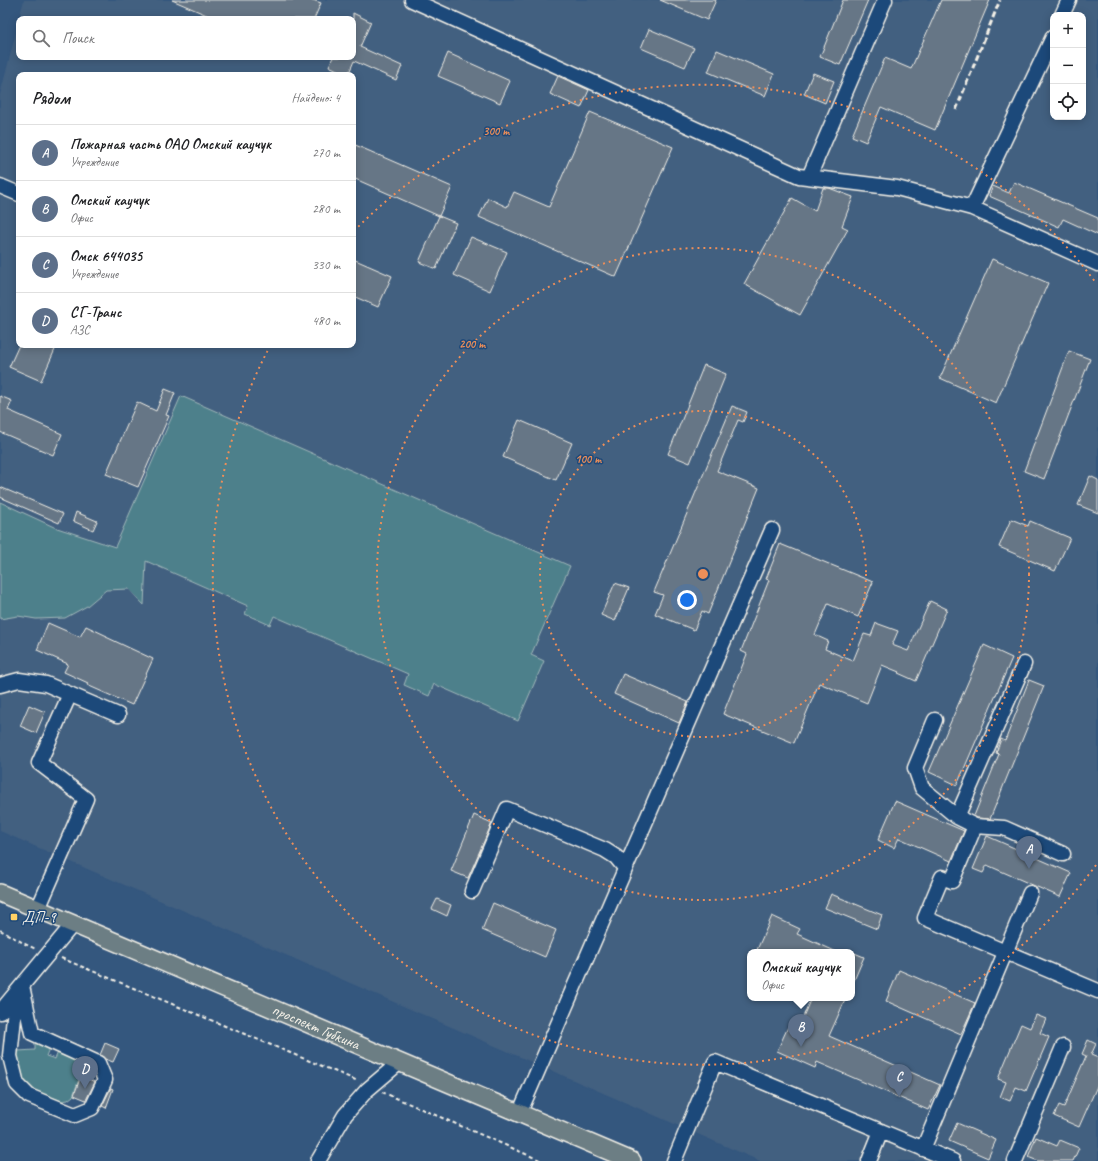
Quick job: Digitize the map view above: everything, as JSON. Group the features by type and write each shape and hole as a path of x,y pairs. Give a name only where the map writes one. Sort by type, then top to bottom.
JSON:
{"main road":[{"name":"проспект Губкина","path":"0,893 632,1161"}],"street":[{"path":"412,0 799,176 897,188 972,208 1098,264"},
{"path":"809,177 885,0"},
{"path":"1063,12 1069,0"},
{"path":"972,208 1050,43"},
{"path":"0,186 16,193"},
{"path":"519,1114 772,530"},
{"path":"957,817 1024,664"},
{"path":"0,686 19,680 46,684 118,715"},
{"path":"38,909 86,799 39,763 70,694"},
{"path":"935,720 915,768 922,788 957,817 975,826 1004,828 1064,854"},
{"path":"472,891 507,809 605,850 616,857 625,868"},
{"path":"975,826 952,881 942,877 925,918 1098,991"},
{"path":"924,1149 1030,893"},
{"path":"0,1012 73,924"},
{"path":"11,999 14,1008 10,1056 17,1084 29,1096 75,1115 92,1108 105,1080 98,1063 32,1033 22,986"},
{"path":"1015,1161 1062,1047"},
{"path":"318,1161 345,1115 371,1087 400,1062"},
{"path":"674,1161 715,1062 953,1161"},
{"path":"869,1161 882,1132"}],"path":[{"path":"0,930 27,945 371,1087 542,1161"}],"shaded area":[{"path":"24,0 1098,0 1098,1161 760,1161 0,831 0,95 16,33 16,60 356,60 356,16 20,16"}],"green space":[{"path":"181,396 570,566 531,655 544,661 518,721 434,684 429,696 404,685 408,674 274,616 270,625 245,614 248,606 146,561 144,605 129,589 106,590 87,606 65,618 36,619 18,616 0,619 0,502 54,527 115,547"},
{"path":"37,1042 50,1046 46,1056 55,1059 59,1050 82,1062 83,1068 73,1096 68,1100 62,1101 31,1090 22,1082 16,1052 35,1050 35,1043"}],"building":[{"path":"172,0 313,0 321,3 315,16 209,16"},
{"path":"660,0 716,0 707,20"},
{"path":"843,0 868,0 840,65 820,57"},
{"path":"941,0 990,0 935,130 881,107 866,142 852,136 885,58 911,69"},
{"path":"353,13 371,22 360,47 402,66 396,80 354,61 349,72 342,72 329,66 332,60 356,60 356,16 353,16"},
{"path":"649,29 694,48 685,67 641,48"},
{"path":"717,50 774,74 765,96 708,72"},
{"path":"448,53 510,81 500,103 438,76"},
{"path":"813,73 834,81 825,103 804,94"},
{"path":"558,76 589,90 581,108 550,94"},
{"path":"590,112 673,147 616,277 479,217 488,198 507,207 514,192 549,207"},
{"path":"356,145 452,187 439,216 356,179"},
{"path":"1014,182 1098,218 1098,235 1063,219 1059,227 989,196 993,186 1009,193"},
{"path":"823,188 829,188 853,197 842,226 848,229 800,315 744,284 792,198 815,211"},
{"path":"439,216 456,223 436,269 419,262"},
{"path":"471,237 507,252 490,291 454,275"},
{"path":"992,259 1048,283 996,403 940,378"},
{"path":"356,260 392,276 378,307 356,297"},
{"path":"18,348 56,348 41,381 9,367"},
{"path":"1069,351 1090,359 1044,479 1024,471"},
{"path":"704,365 726,374 690,463 668,454"},
{"path":"165,389 175,393 166,415 169,416 138,487 106,474 137,402 156,411"},
{"path":"0,396 12,401 8,410 62,434 53,455 0,432"},
{"path":"732,406 747,412 743,422 738,420 717,471 759,488 708,614 702,611 694,630 655,614 663,595 654,592"},
{"path":"519,420 572,443 556,480 503,457"},
{"path":"1090,476 1098,480 1098,513 1078,505"},
{"path":"0,487 63,514 59,523 0,497"},
{"path":"76,512 97,521 93,530 73,521"},
{"path":"1011,519 1028,526 1030,521 1070,538 1055,571 999,547"},
{"path":"780,544 873,582 858,617 828,604 815,635 828,641 825,649 853,661 864,634 871,636 876,623 898,631 892,645 908,651 930,601 947,609 916,681 882,665 867,703 819,683 794,743 723,714 747,654 741,651 769,580 766,579"},
{"path":"615,583 629,588 615,621 601,615"},
{"path":"48,623 80,637 86,626 153,659 132,705 87,685 88,683 64,672 68,664 37,650"},
{"path":"984,645 1012,658 957,785 929,772"},
{"path":"623,674 688,702 679,723 614,694"},
{"path":"1029,680 1044,686 990,819 977,818 974,816 999,754 996,753 1001,739 1005,741"},
{"path":"29,705 45,712 36,733 20,726"},
{"path":"895,801 964,831 951,861 899,838 894,848 878,840"},
{"path":"474,815 492,823 468,878 451,871"},
{"path":"987,836 1071,873 1060,897 987,865 983,873 973,869"},
{"path":"831,894 882,915 877,929 825,908"},
{"path":"437,899 451,905 447,916 432,909"},
{"path":"493,903 556,930 545,957 482,930"},
{"path":"772,916 800,929 797,934 830,949 757,949"},
{"path":"855,953 864,957 855,978"},
{"path":"899,970 975,1003 961,1034 886,1001"},
{"path":"810,1001 845,1001 829,1036 940,1085 928,1110 817,1062 815,1068 777,1051 788,1027 797,1031"},
{"path":"1036,1015 1046,1019 1040,1033 1049,1037 1026,1091 1016,1087 1010,1101 1000,1097 1006,1082 998,1079 1021,1024 1030,1028"},
{"path":"1088,1040 1096,1044 1091,1055 1098,1058 1098,1084 1079,1127 1054,1116 1059,1105 1064,1107 1086,1056 1082,1054"},
{"path":"105,1043 119,1049 113,1062 100,1055"},
{"path":"81,1076 95,1082 86,1100 74,1095"},
{"path":"111,1088 113,1089 106,1108 102,1106"},
{"path":"957,1123 996,1140 988,1158 949,1141"},
{"path":"1036,1137 1057,1146 1060,1140 1079,1148 1073,1161 1038,1161 1028,1157"}],"railway":[{"path":"956,110 1000,0"}],"place":[{"name":"Пожарная часть ОАО Омский каучук","path":"1029,869"},
{"name":"ДП-9","path":"14,917"},
{"name":"Омский каучук","path":"801,1047"},
{"name":"СГ-Транс","path":"85,1089"},
{"name":"Омск 644035","path":"899,1097"}]}
